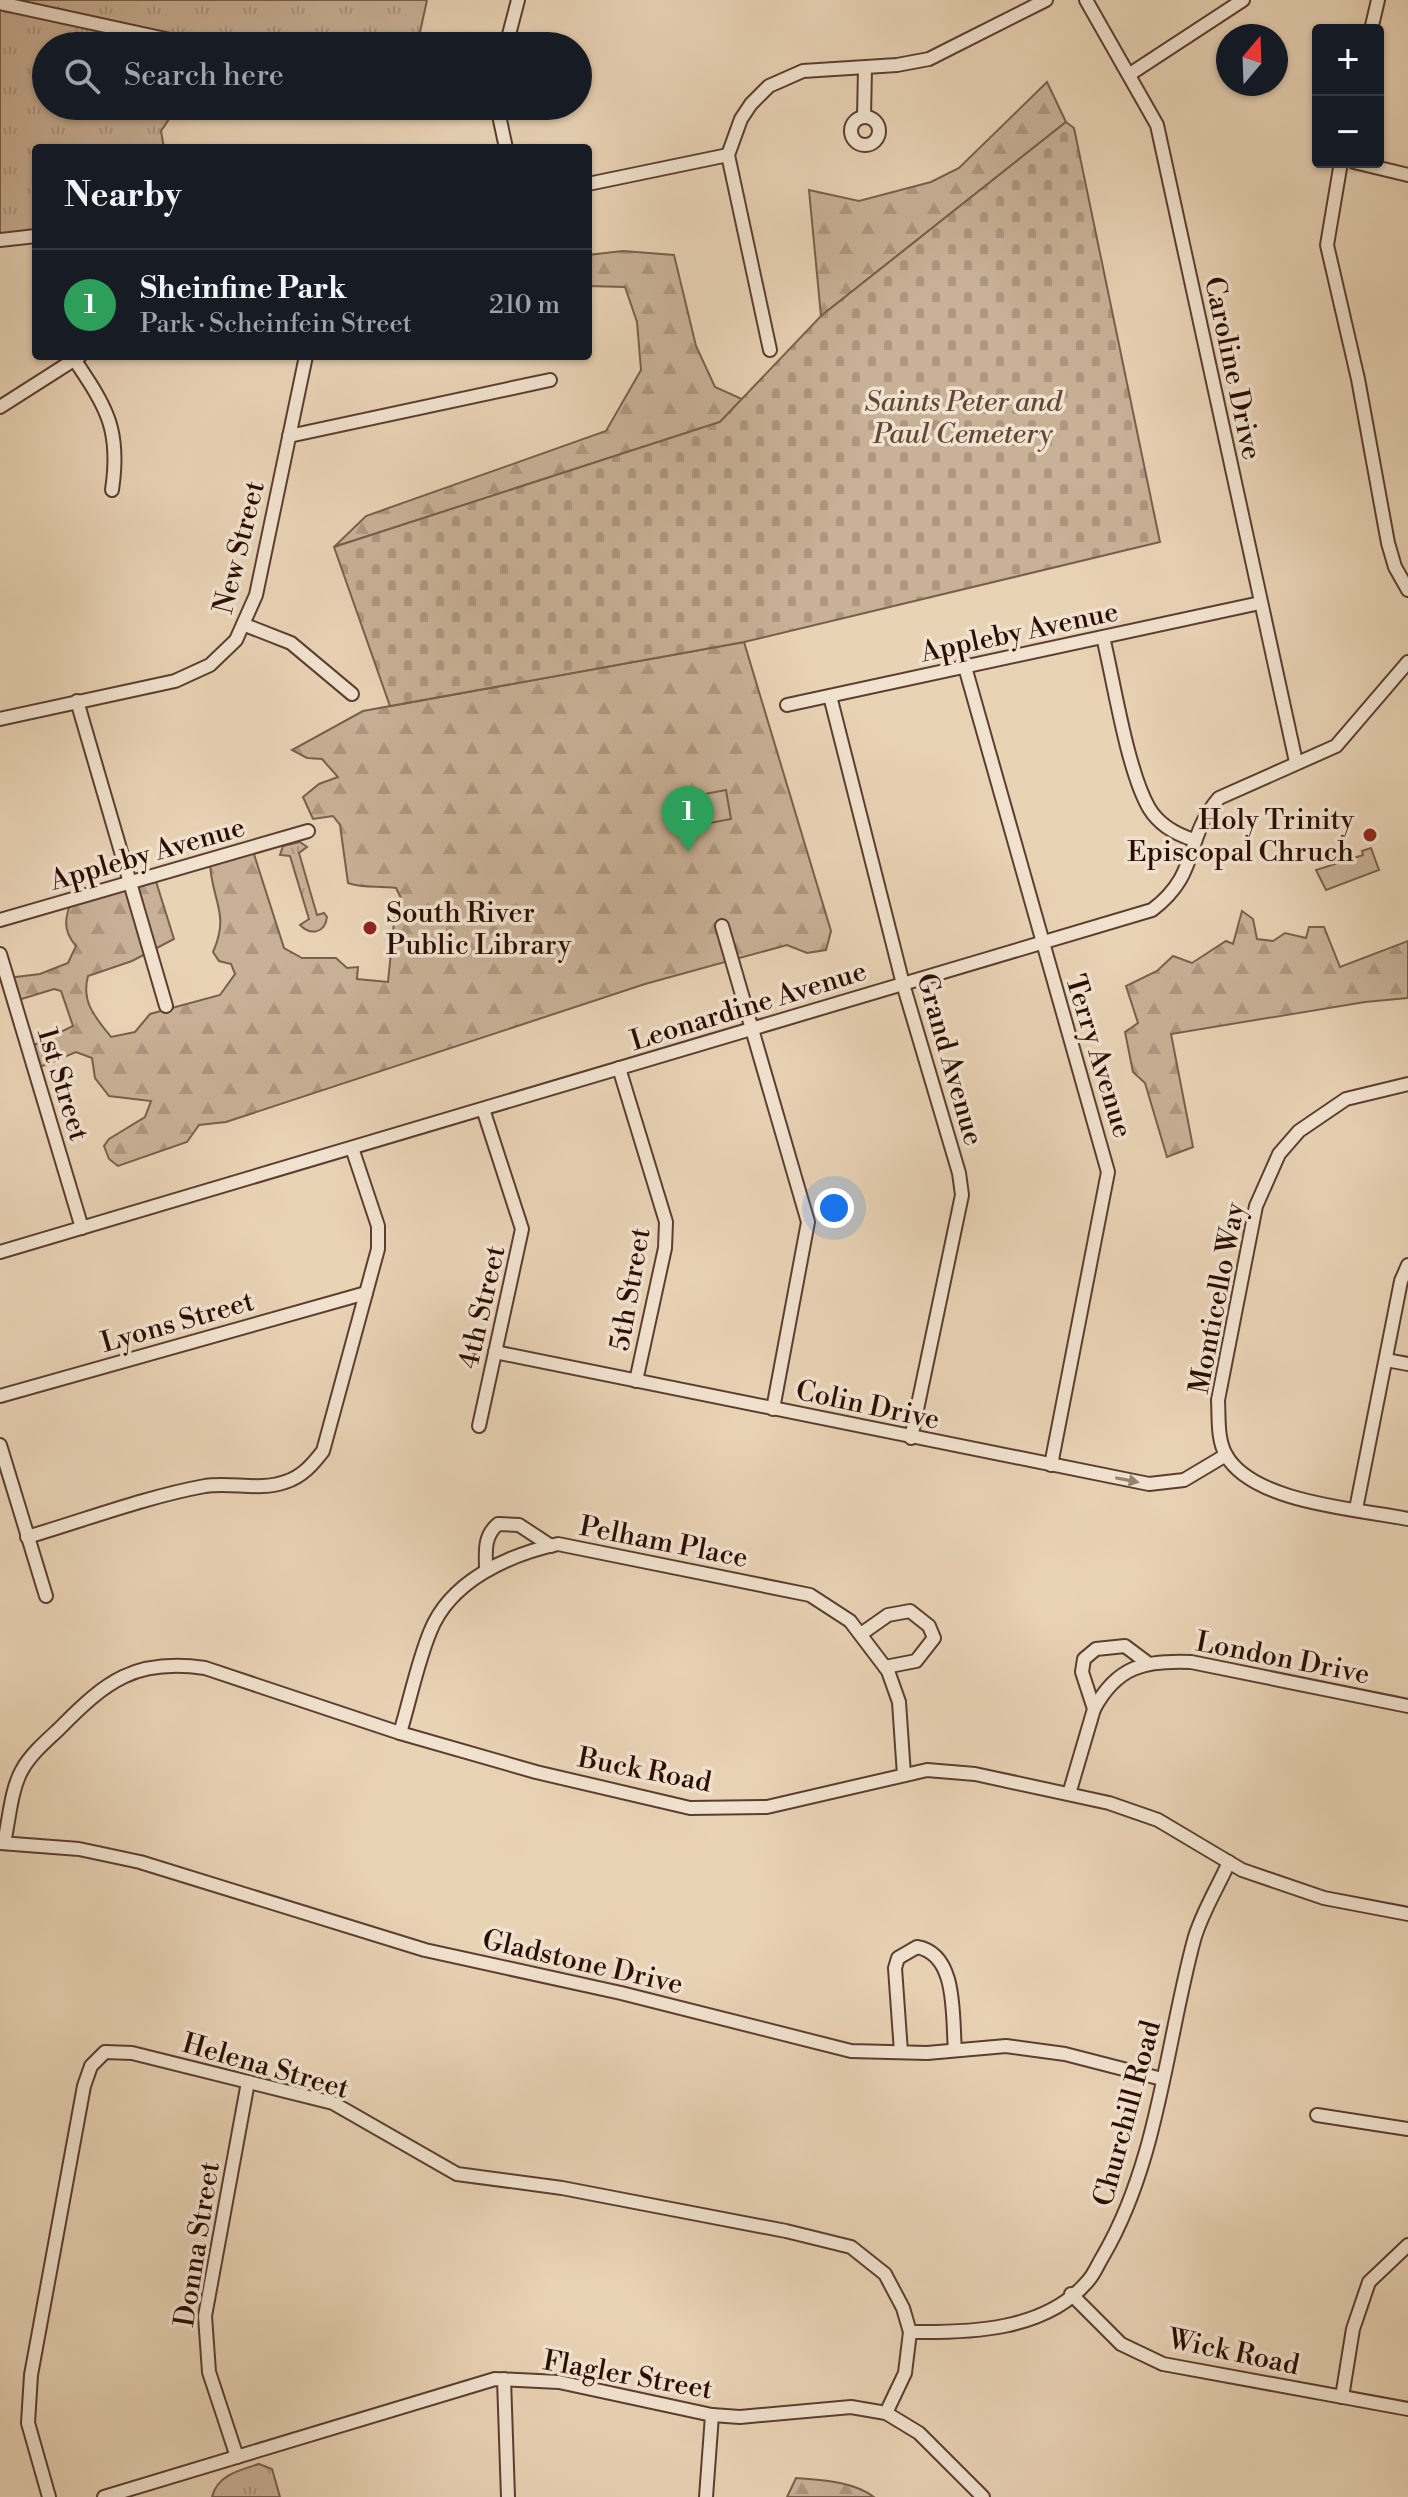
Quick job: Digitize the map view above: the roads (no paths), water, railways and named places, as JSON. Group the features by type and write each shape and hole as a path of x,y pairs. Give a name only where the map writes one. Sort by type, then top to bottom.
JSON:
{"street":[{"path":"510,32 518,0"},
{"path":"770,350 728,155 741,119 769,86 803,71 865,68 929,59 1046,0"},
{"name":"Caroline Drive","path":"1086,0 1157,125 1296,762"},
{"path":"1130,74 1243,0"},
{"path":"1372,24 1378,0"},
{"path":"0,3 134,32"},
{"path":"864,117 865,68"},
{"path":"500,120 505,144"},
{"path":"592,183 728,155"},
{"path":"1340,168 1327,245 1358,379 1388,543 1395,567 1408,590"},
{"path":"1379,168 1408,175"},
{"path":"0,240 32,236"},
{"path":"0,407 74,360"},
{"path":"78,360 107,408 116,440 112,490"},
{"name":"New Street","path":"0,719 193,674 219,657 245,625 256,595 305,360"},
{"path":"289,436 550,380"},
{"name":"Appleby Avenue","path":"787,705 1260,603"},
{"path":"245,625 291,643 352,694"},
{"path":"1103,637 1139,786 1149,809 1165,827 1194,840"},
{"name":"Leonardine Avenue","path":"0,1252 1152,910 1180,884 1207,811 1219,798 1336,746 1408,662"},
{"name":"Terry Avenue","path":"965,667 1041,945 1108,1172 1051,1465"},
{"name":"Grand Avenue","path":"830,696 903,984 959,1173 962,1195 911,1438"},
{"path":"77,701 166,1006"},
{"name":"Appleby Avenue","path":"0,920 308,831"},
{"path":"722,926 808,1222 773,1409"},
{"name":"1st Street","path":"0,954 82,1228"},
{"name":"5th Street","path":"619,1068 666,1222 665,1248 636,1381"},
{"name":"Monticello Way","path":"1226,1455 1219,1430 1218,1400 1256,1206 1266,1180 1279,1154 1321,1113 1346,1099 1408,1084"},
{"name":"4th Street","path":"479,1426 522,1229 483,1109"},
{"path":"27,1537 208,1486 262,1486 287,1482 310,1468 323,1451 378,1249 378,1226 352,1148"},
{"path":"1356,1509 1401,1281 1408,1265"},
{"name":"Lyons Street","path":"0,1396 366,1293"},
{"name":"Colin Drive","path":"495,1352 911,1438 1165,1484 1184,1480 1226,1455"},
{"path":"1386,1360 1408,1364"},
{"path":"0,1445 3,1467 46,1596"},
{"path":"1226,1455 1244,1476 1268,1489 1408,1519"},
{"path":"486,1570 486,1543 490,1531 498,1524 519,1525 551,1546"},
{"name":"Pelham Place","path":"400,1733 430,1629 454,1595 486,1570 525,1551 551,1546 607,1552 810,1595 850,1621 885,1667 899,1702 904,1775"},
{"path":"861,1634 888,1615 910,1611 929,1626 934,1638 916,1661 885,1667"},
{"name":"London Drive","path":"1094,1709 1082,1672 1084,1659 1096,1649 1125,1646 1149,1664"},
{"name":"London Drive","path":"1069,1794 1094,1709 1107,1685 1134,1667 1191,1662 1408,1706"},
{"name":"Buck Road","path":"2,1843 21,1772 94,1693 126,1674 167,1665 205,1668 400,1733 536,1772 690,1808 767,1807 927,1770 975,1774 1109,1803 1158,1820 1229,1862 1324,1898 1408,1914"},
{"name":"Gladstone Drive","path":"2,1843 79,1849 140,1862 425,1950 621,1993 851,2051 901,2052 1006,2046 1065,2054 1162,2079"},
{"name":"Churchill Road","path":"910,2332 975,2333 1014,2325 1087,2283 1124,2219 1162,2079 1195,1936 1229,1862"},
{"path":"901,2052 895,1968 898,1958 917,1947 930,1949 945,1966 955,2050"},
{"name":"Helena Street","path":"49,2497 28,2423 31,2375 84,2086 91,2066 105,2052 132,2053 333,2103 457,2174 562,2188 786,2231 851,2247 885,2274 903,2308 910,2332 905,2373 886,2413"},
{"name":"Donna Street","path":"237,2457 209,2372 205,2316 248,2082"},
{"path":"1317,2115 1408,2129"},
{"path":"1342,2397 1353,2329 1369,2282 1408,2245"},
{"name":"Wick Road","path":"1071,2294 1121,2344 1163,2364 1408,2409"},
{"name":"Flagler Street","path":"104,2497 495,2379 559,2382 712,2415 740,2417 851,2407 886,2413 919,2433 983,2497"},
{"path":"504,2379 508,2497"},
{"path":"706,2497 712,2415"}],"place":[{"name":"Holy Trinity Episcopal Chruch","path":"1370,835"},
{"name":"Sheinfine Park","path":"688,852"},
{"name":"South River Public Library","path":"370,928"}],"park label":[{"name":"Saints Peter and Paul Cemetery","path":"963,417"}]}
